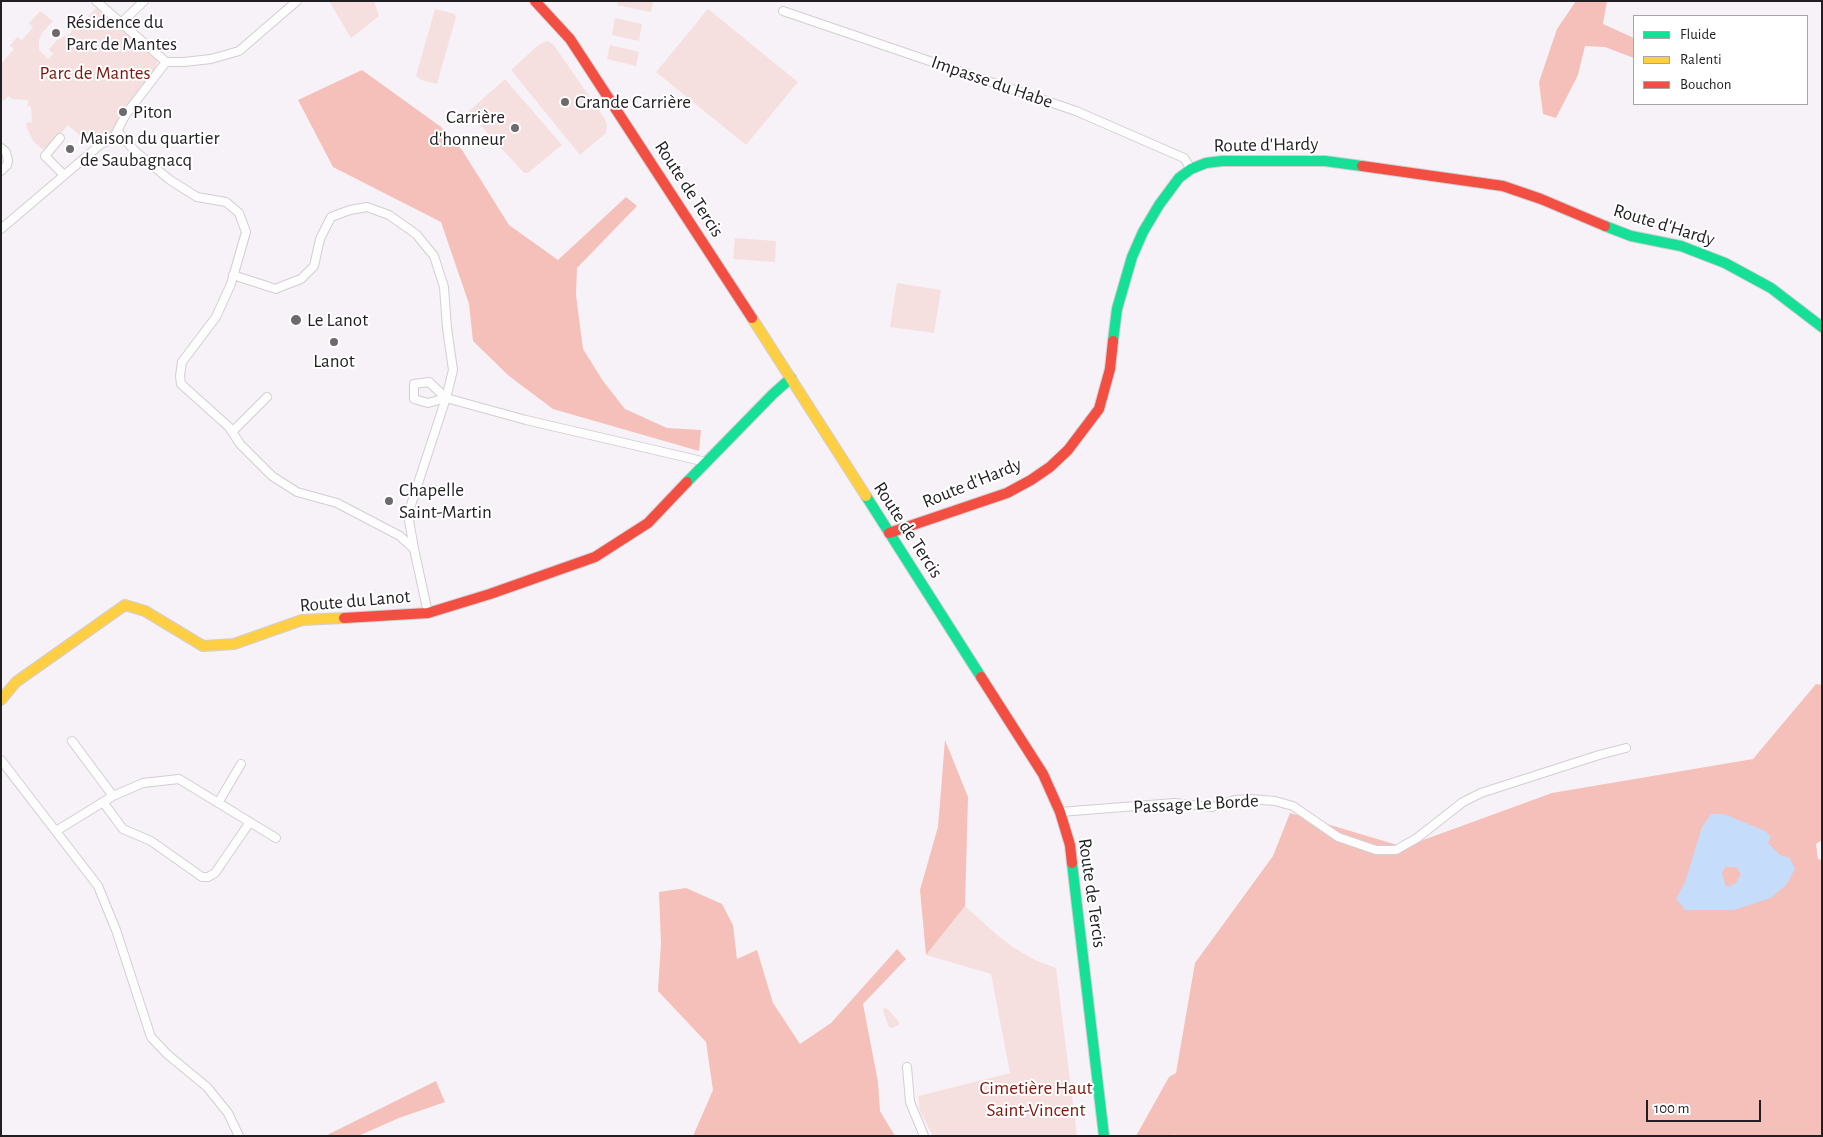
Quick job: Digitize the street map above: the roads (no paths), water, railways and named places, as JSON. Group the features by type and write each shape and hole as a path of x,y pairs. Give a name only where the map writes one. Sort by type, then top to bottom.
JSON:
{"street":[{"path":"96,1 166,62 211,59 239,51 297,1"},
{"path":"120,23 144,1"},
{"name":"Route de Tercis","path":"535,1 554,19 574,44 791,378 1032,757 1060,812 1068,837 1072,861 1104,1136"},
{"name":"Impasse du Habe","path":"783,11 1076,111 1184,158 1191,169"},
{"path":"1,229 101,144 113,139 126,114 166,62"},
{"path":"118,132 135,151 170,180 196,197 226,202 239,213 246,232 231,284 216,318 182,362 181,384 229,427 240,444 272,476 297,492 338,503 400,536 414,549"},
{"path":"60,138 45,156 64,175"},
{"path":"1,148 6,152 8,160 1,171"},
{"name":"Route d'Hardy","path":"889,533 1007,492 1050,467 1073,443 1099,409 1110,369 1117,309 1132,257 1143,232 1179,178 1191,169 1206,163 1222,161 1325,161 1503,186 1541,199 1631,236 1681,246 1717,260 1771,288 1822,327"},
{"name":"Route du Lanot","path":"233,275 276,289 301,279 314,266 320,239 331,217 350,210 367,207 389,215 416,234 434,256 444,287 453,370 446,398 408,514 428,613"},
{"name":"Route du Lanot","path":"1,700 16,682 125,605 145,611 203,646 234,644 302,620 428,613 490,594 595,557 648,523 773,394 791,378"},
{"path":"232,432 267,397"},
{"path":"446,398 526,420 706,462"},
{"path":"72,741 112,796"},
{"name":"Passage Le Borde","path":"1060,812 1174,803 1212,806 1235,800 1251,799 1275,801 1293,806 1338,837 1376,850 1396,850 1417,838 1463,802 1481,794 1626,748"},
{"path":"1,760 98,886 116,930 151,1036 167,1054 207,1087 228,1113 239,1136"},
{"path":"218,802 241,764"},
{"path":"56,831 112,796 143,783 179,779 276,838"},
{"path":"103,802 123,829 151,841 202,877 208,877 215,873 250,822"},
{"path":"907,1067 910,1102 924,1136"}],"water":[{"path":"1711,814 1724,814 1765,831 1771,837 1768,843 1780,855 1790,858 1795,869 1787,884 1771,898 1734,910 1685,910 1676,899 1685,882 1702,827","holes":["1725,867 1736,867 1741,874 1735,884 1726,887 1722,873"]}],"place":[{"name":"Résidence du Parc de Mantes","path":"56,33"},
{"name":"Grande Carrière","path":"565,102"},
{"name":"Piton","path":"123,112"},
{"name":"Carrière d'honneur","path":"515,128"},
{"name":"Maison du quartier de Saubagnacq","path":"70,149"},
{"name":"Le Lanot","path":"296,320"},
{"name":"Lanot","path":"334,342"},
{"name":"Chapelle Saint-Martin","path":"389,501"}],"park label":[{"name":"Parc de Mantes","path":"95,73"},
{"name":"Cimetière Haut Saint-Vincent","path":"1036,1099"}]}
